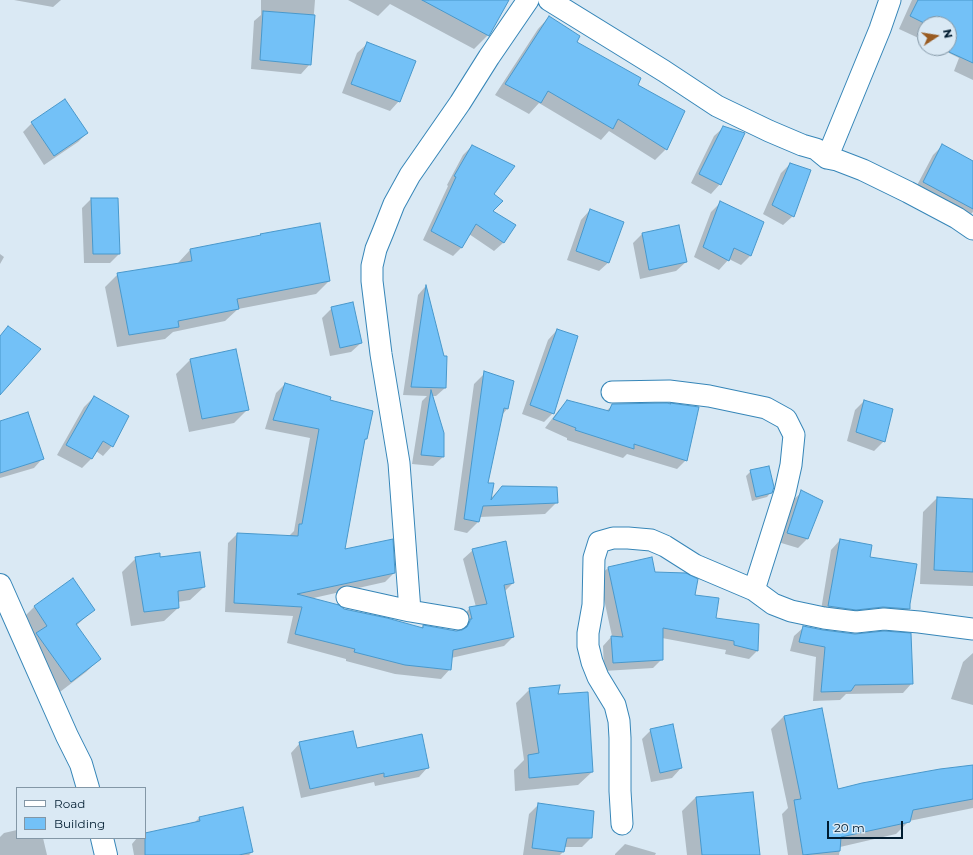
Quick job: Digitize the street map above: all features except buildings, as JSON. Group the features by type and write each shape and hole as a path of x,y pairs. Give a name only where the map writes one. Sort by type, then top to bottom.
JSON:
{"main road":[{"path":"0,585 67,736 81,764 88,787"},
{"path":"102,839 106,855"}],"street":[{"path":"410,612 399,463 381,354 372,281 372,266 376,249 394,204 410,176 528,0"},
{"path":"549,0 664,71 717,106 769,131 802,145 816,149 827,158 838,160 895,185 957,218 973,229"},
{"path":"827,158 880,29 890,0"},
{"path":"612,392 669,391 709,396 766,408 786,418 794,435 791,465 785,492 754,590"},
{"path":"622,824 619,721 615,705 598,677 588,646 588,633 593,606 594,558 599,542 613,538 651,540 665,546 695,565 754,590 773,604 791,611 824,618 856,622 884,619 973,629"},
{"path":"347,596 410,612 458,619"}]}
